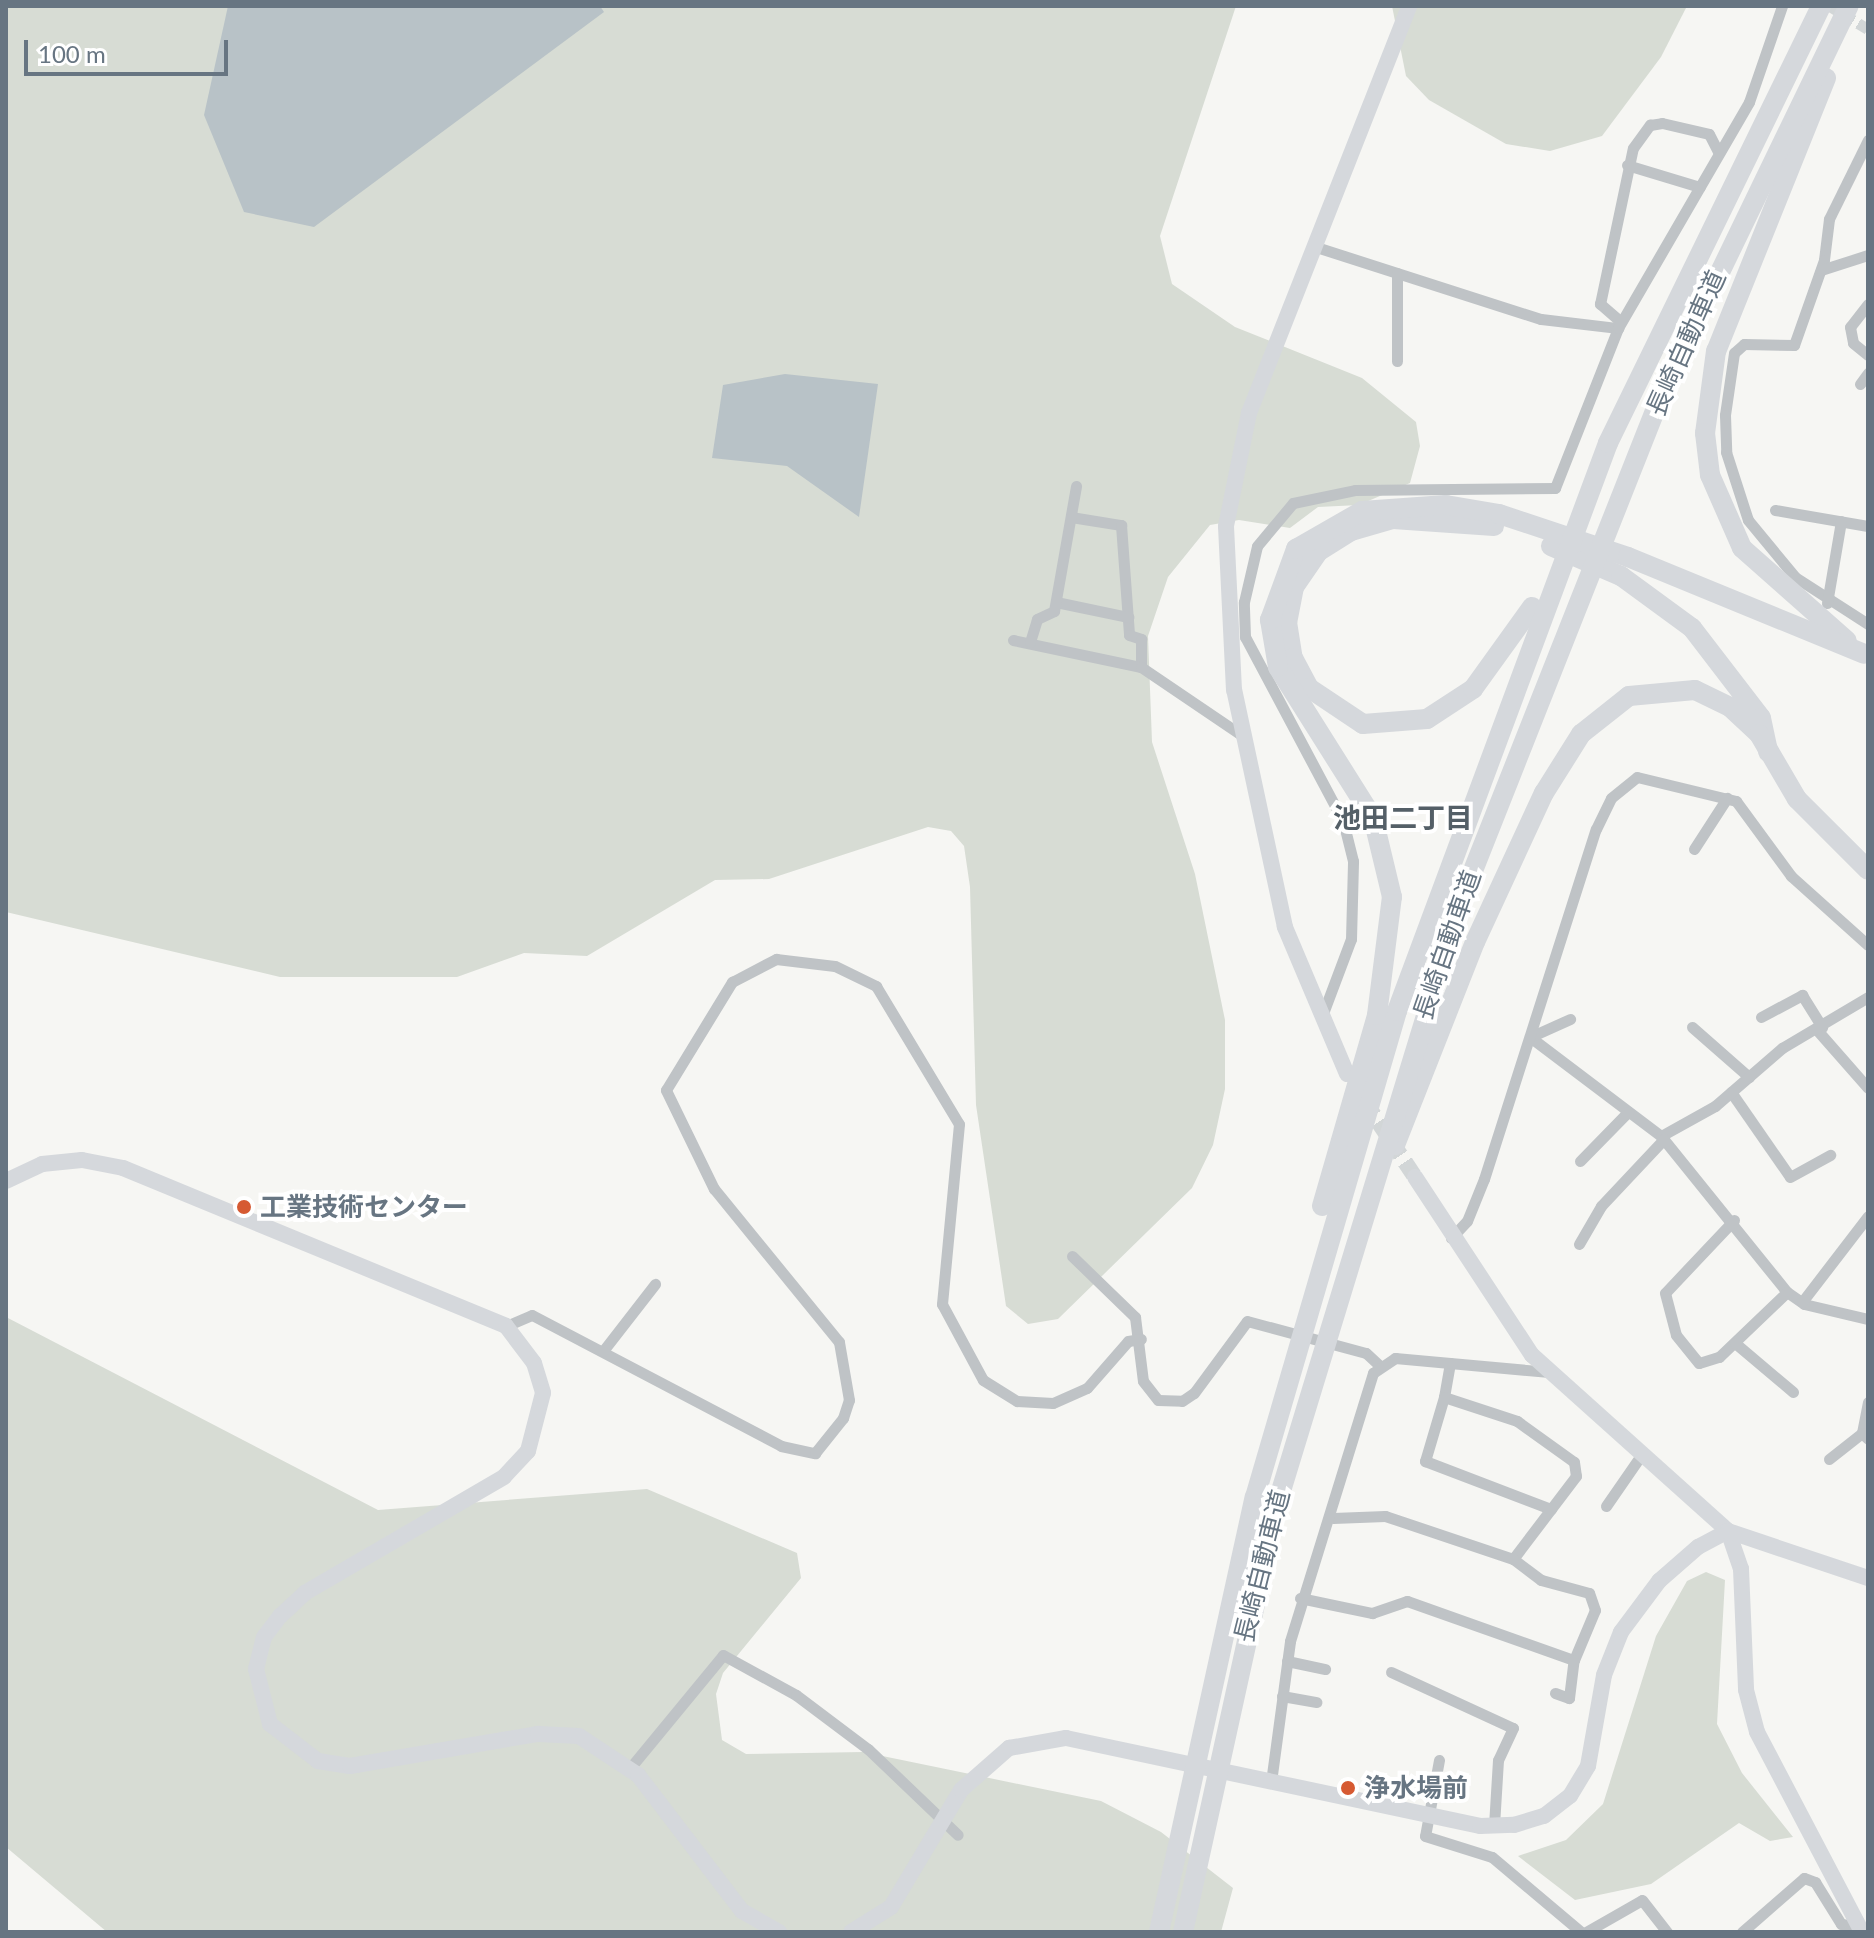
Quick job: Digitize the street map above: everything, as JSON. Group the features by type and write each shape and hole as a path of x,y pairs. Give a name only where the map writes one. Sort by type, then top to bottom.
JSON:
{"highway":[{"name":"長崎自動車道","path":"1159,1932 1284,1391 1397,1011 1553,577 1583,505 1821,6"},
{"name":"長崎自動車道","path":"1183,1932 1273,1519 1346,1267 1461,901 1610,518 1712,285 1849,6"},
{"path":"1860,6 1734,301 1716,351 1705,433 1710,475 1742,548 1866,656"},
{"path":"1284,1391 1296,1298 1377,1015 1392,897 1373,818 1278,667 1270,620 1296,549 1362,511 1446,505 1499,514 1628,557 1866,656"},
{"path":"1553,577 1473,689 1427,719 1363,724 1309,688 1293,658 1287,622 1294,587 1318,552 1351,531 1393,519 1495,527 1621,576 1692,628 1761,718 1768,752"},
{"path":"1346,1267 1475,942 1544,793 1581,734 1629,696 1695,690 1730,707 1768,752 1797,799 1868,870"}],"street":[{"path":"1347,1074 1320,1020 1285,927 1234,690 1226,526 1249,413 1282,318 1409,6"},
{"path":"1320,1020 1351,939 1353,861 1343,821 1245,637 1244,602 1257,546 1293,503 1339,493 1396,485 1555,488 1620,325 1749,102 1782,6"},
{"path":"1620,325 1600,304 1627,165 1641,134 1662,123 1709,134 1718,152"},
{"path":"1868,140 1829,219 1821,270 1794,345 1744,344 1734,353 1725,415 1726,452 1748,520 1827,603 1868,624"},
{"path":"1627,165 1700,187"},
{"path":"1313,246 1541,319 1620,325"},
{"path":"1821,270 1867,250"},
{"path":"1397,273 1397,361"},
{"path":"1868,304 1850,327 1853,343 1868,355"},
{"path":"1860,384 1868,373"},
{"path":"1030,642 1037,619 1054,611 1076,486"},
{"path":"1775,510 1868,526"},
{"path":"1071,517 1121,525 1129,635 1141,639 1141,667"},
{"path":"1827,603 1841,521"},
{"path":"1056,602 1128,617"},
{"path":"1013,640 1141,667 1243,736"},
{"path":"1451,1238 1467,1221 1484,1179 1611,798 1637,777 1655,776 1727,798 1791,876 1868,945"},
{"path":"1694,849 1727,798"},
{"path":"506,1326 532,1315 781,1446 815,1453 848,1409 839,1342 714,1189 666,1090 732,982 776,959 835,966 876,986 959,1124 942,1304 983,1380 1017,1401 1053,1403 1087,1388 1128,1341 1141,1339"},
{"path":"1761,1017 1802,995 1820,1028 1868,1088"},
{"path":"1579,1244 1601,1206 1663,1137 1868,997"},
{"path":"1530,1037 1570,1019"},
{"path":"1692,1027 1749,1077"},
{"path":"1530,1037 1663,1137 1688,1177 1734,1220 1787,1292 1802,1302 1868,1319"},
{"path":"1731,1092 1790,1177 1830,1155"},
{"path":"1580,1161 1628,1112"},
{"path":"6,1181 42,1164 82,1160 123,1168 506,1326 534,1363 543,1393 528,1451 504,1477 305,1593 280,1616 264,1637 256,1669 261,1699 270,1724 318,1761 350,1766 538,1734 579,1736 630,1768 742,1911 779,1932"},
{"path":"1415,1177 1451,1238 1549,1372 1728,1531 1868,1578"},
{"path":"1802,1302 1868,1216"},
{"path":"1734,1220 1682,1271 1665,1301 1676,1335 1699,1363 1735,1343 1787,1292"},
{"path":"1072,1256 1122,1298 1141,1339 1148,1392 1182,1401 1239,1326 1260,1324 1366,1353 1379,1365"},
{"path":"603,1351 655,1284"},
{"path":"1735,1343 1793,1392"},
{"path":"1264,1780 1300,1598 1333,1518 1379,1365 1395,1358 1549,1372"},
{"path":"1450,1363 1444,1397 1425,1461 1551,1509"},
{"path":"1444,1397 1517,1421 1574,1462 1576,1476 1513,1559"},
{"path":"1829,1459 1865,1436 1868,1402"},
{"path":"1606,1506 1642,1454"},
{"path":"1333,1518 1385,1516 1513,1559 1541,1580 1589,1593 1595,1610 1574,1660 1569,1698 1555,1693"},
{"path":"851,1932 891,1907 983,1763 1039,1739 1136,1752 1427,1816 1494,1826 1544,1816 1570,1796 1588,1766 1604,1675 1621,1632 1659,1581 1728,1531"},
{"path":"1728,1531 1741,1569 1746,1690 1757,1732 1861,1929"},
{"path":"1300,1598 1372,1613 1407,1601 1574,1660"},
{"path":"630,1768 723,1655 808,1704 868,1749 920,1803 958,1835"},
{"path":"1287,1661 1325,1669"},
{"path":"1391,1672 1513,1728 1498,1760 1494,1826"},
{"path":"1282,1696 1316,1702"},
{"path":"1439,1760 1425,1836 1492,1857 1584,1932 1642,1900 1667,1932"},
{"path":"1742,1932 1804,1878 1815,1882 1841,1924 1861,1929"}],"shaded area":[{"path":"6,6 1236,6 1160,236 1172,284 1235,327 1362,378 1416,422 1420,446 1410,483 1359,505 1318,507 1290,528 1239,520 1210,525 1168,577 1148,636 1152,742 1195,874 1225,1020 1225,1089 1213,1145 1192,1188 1058,1319 1028,1324 1006,1306 976,1105 970,887 964,846 951,831 928,827 769,879 715,880 587,956 524,953 457,977 280,977 6,912"},
{"path":"228,6 600,6 604,12 314,227 244,212 204,115"},
{"path":"1392,6 1687,6 1661,57 1602,136 1550,151 1506,144 1429,100 1406,76"},
{"path":"785,374 878,384 859,517 787,466 712,458 723,385"},
{"path":"6,1317 378,1510 647,1489 797,1553 801,1578 723,1673 716,1694 722,1740 746,1754 863,1752 1101,1801 1161,1832 1233,1888 1221,1932 107,1932 6,1847"},
{"path":"1706,1572 1725,1580 1717,1724 1742,1773 1793,1837 1770,1841 1739,1823 1651,1884 1575,1900 1518,1856 1566,1840 1603,1804 1656,1636 1687,1581"}],"tunnel":[{"path":"1830,6 1868,29"},
{"path":"1365,1102 1415,1177"}],"place":[{"name":"工業技術センター","path":"244,1207"},
{"name":"浄水場前","path":"1348,1788"}],"district":[{"name":"池田二丁目","path":"1403,817"}]}
